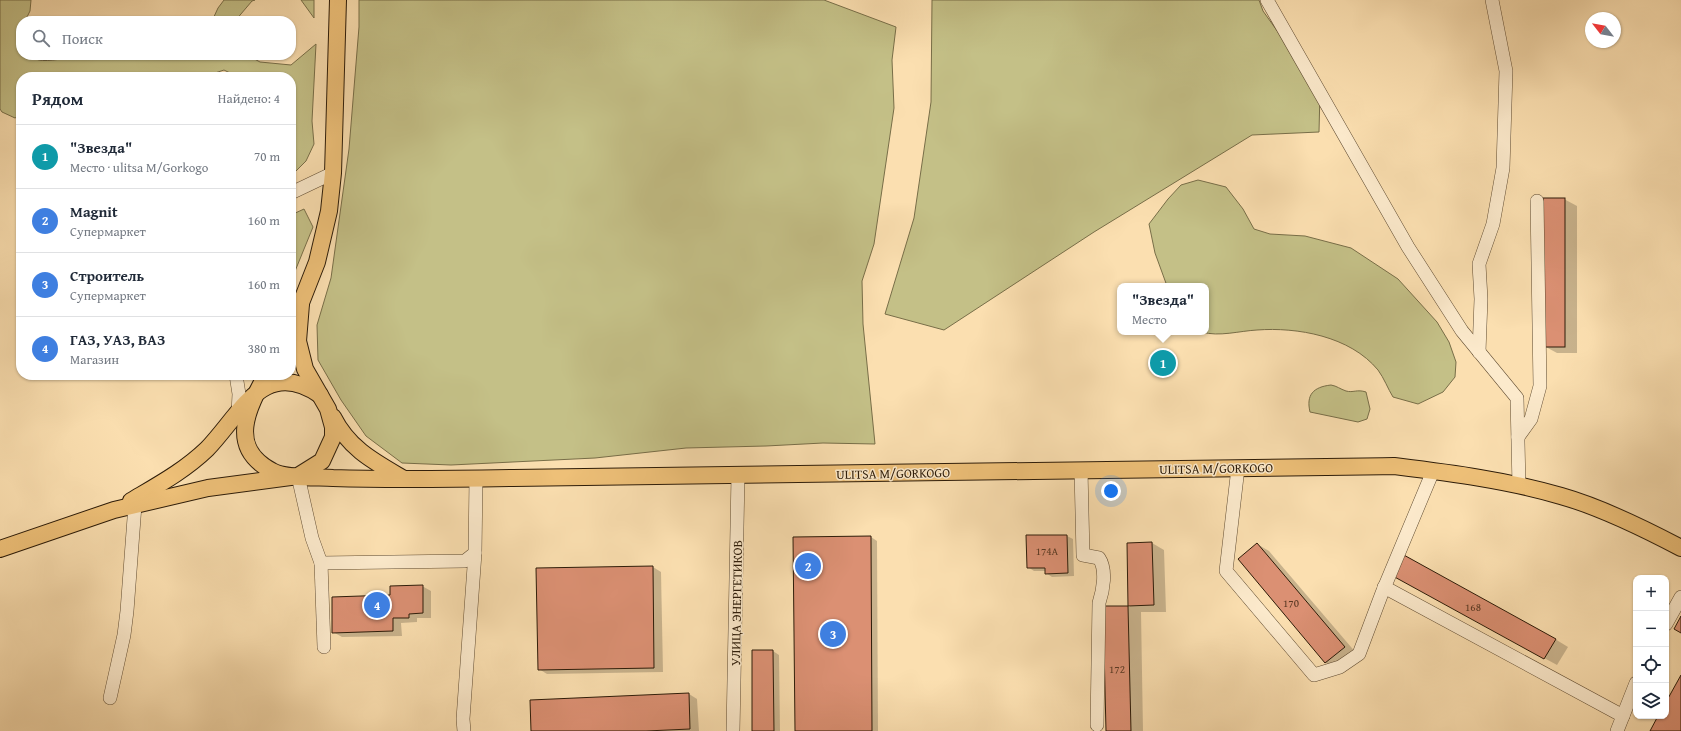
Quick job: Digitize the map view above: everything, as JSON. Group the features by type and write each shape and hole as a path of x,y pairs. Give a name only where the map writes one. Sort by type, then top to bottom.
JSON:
{"main road":[{"path":"296,314 318,254 329,211 333,173 338,0"},
{"path":"301,304 298,342 305,369 340,431 368,458 406,480"},
{"path":"263,380 245,419 245,434 250,450 259,463 275,474 298,476"},
{"path":"114,510 176,476 206,449 257,391 272,383 285,381 308,387 320,395"},
{"path":"0,549 114,510 134,505 208,488 298,476 322,461 329,448 333,437 333,427 328,409"},
{"name":"ULITSA M/GORKOGO","path":"298,476 406,480 1394,466 1433,471 1519,486 1562,497 1610,515 1681,548"}],"street":[{"path":"1267,0 1408,247 1462,331 1517,398 1519,486"},
{"path":"1479,352 1481,299 1479,264 1492,224 1503,168 1506,72 1492,0"},
{"path":"296,191 333,173"},
{"path":"1518,437 1531,419 1540,386 1536,202"},
{"path":"237,380 238,413"},
{"path":"1238,468 1226,571 1314,675 1340,667 1359,654 1384,587 1433,471"},
{"path":"1081,470 1083,555 1098,558 1102,564 1102,593 1099,603 1097,725"},
{"path":"298,476 312,538 321,563 324,647"},
{"name":"УЛИЦА ЭНЕРГЕТИКОВ","path":"733,731 738,476"},
{"path":"464,731 463,719 474,553 476,479"},
{"path":"110,698 124,635 134,505"},
{"path":"321,563 465,561 474,553"},
{"path":"1384,587 1623,716"},
{"path":"1669,619 1681,597"},
{"path":"1617,731 1633,691"}],"shaded area":[{"path":"0,0 31,0 30,11 28,16 16,16 16,60 256,60 260,62 291,65 316,44 312,121 314,144 306,161 296,171 296,72 228,72 224,70 218,72 16,72 16,118 2,112 0,109"},
{"path":"224,0 255,0 252,1 239,16 214,16"},
{"path":"301,0 314,0 314,18"},
{"path":"359,0 824,0 896,27 892,60 894,108 874,244 862,281 863,324 875,444 823,443 686,448 595,458 451,465 402,463 366,436 341,400 318,360 317,325 331,278 349,149 359,27"},
{"path":"932,0 1259,0 1263,11 1320,91 1319,132 1252,135 1094,232 944,330 885,314 914,218 931,102"},
{"path":"1198,180 1226,187 1243,209 1254,229 1270,234 1305,236 1351,248 1398,279 1437,322 1449,342 1456,362 1455,377 1443,392 1418,404 1393,397 1378,370 1366,358 1353,349 1322,336 1305,332 1273,329 1222,334 1209,333 1209,283 1166,283 1155,253 1149,224 1181,185"},
{"path":"304,209 313,227 296,269 296,213"},
{"path":"1331,385 1351,392 1366,392 1370,409 1367,419 1358,422 1310,412 1309,401 1312,393 1315,390"}],"building":[{"path":"1543,198 1565,198 1565,347 1543,347"},
{"path":"1026,535 1067,535 1068,573 1045,574 1045,568 1027,568"},
{"path":"871,536 872,731 795,731 793,537"},
{"path":"1152,542 1154,605 1128,606 1127,543"},
{"path":"1257,543 1345,647 1325,663 1238,559"},
{"path":"1402,554 1556,639 1544,659 1391,575"},
{"path":"653,566 654,668 538,670 536,568"},
{"path":"423,585 423,613 409,614 409,618 393,618 393,631 332,633 332,597 390,595 390,586"},
{"path":"1103,606 1128,606 1131,731 1106,731"},
{"path":"1681,616 1681,633 1674,629"},
{"path":"752,650 773,650 774,731 752,731"},
{"path":"1681,675 1681,731 1650,731 1656,719 1669,719 1669,697"},
{"path":"689,693 690,729 646,731 531,731 530,700"}],"place":[{"name":"\"Звезда\"","path":"1163,363"},
{"name":"Magnit","path":"808,566"},
{"name":"ГАЗ, УАЗ, ВАЗ","path":"377,605"},
{"name":"Строитель","path":"833,634"}]}
